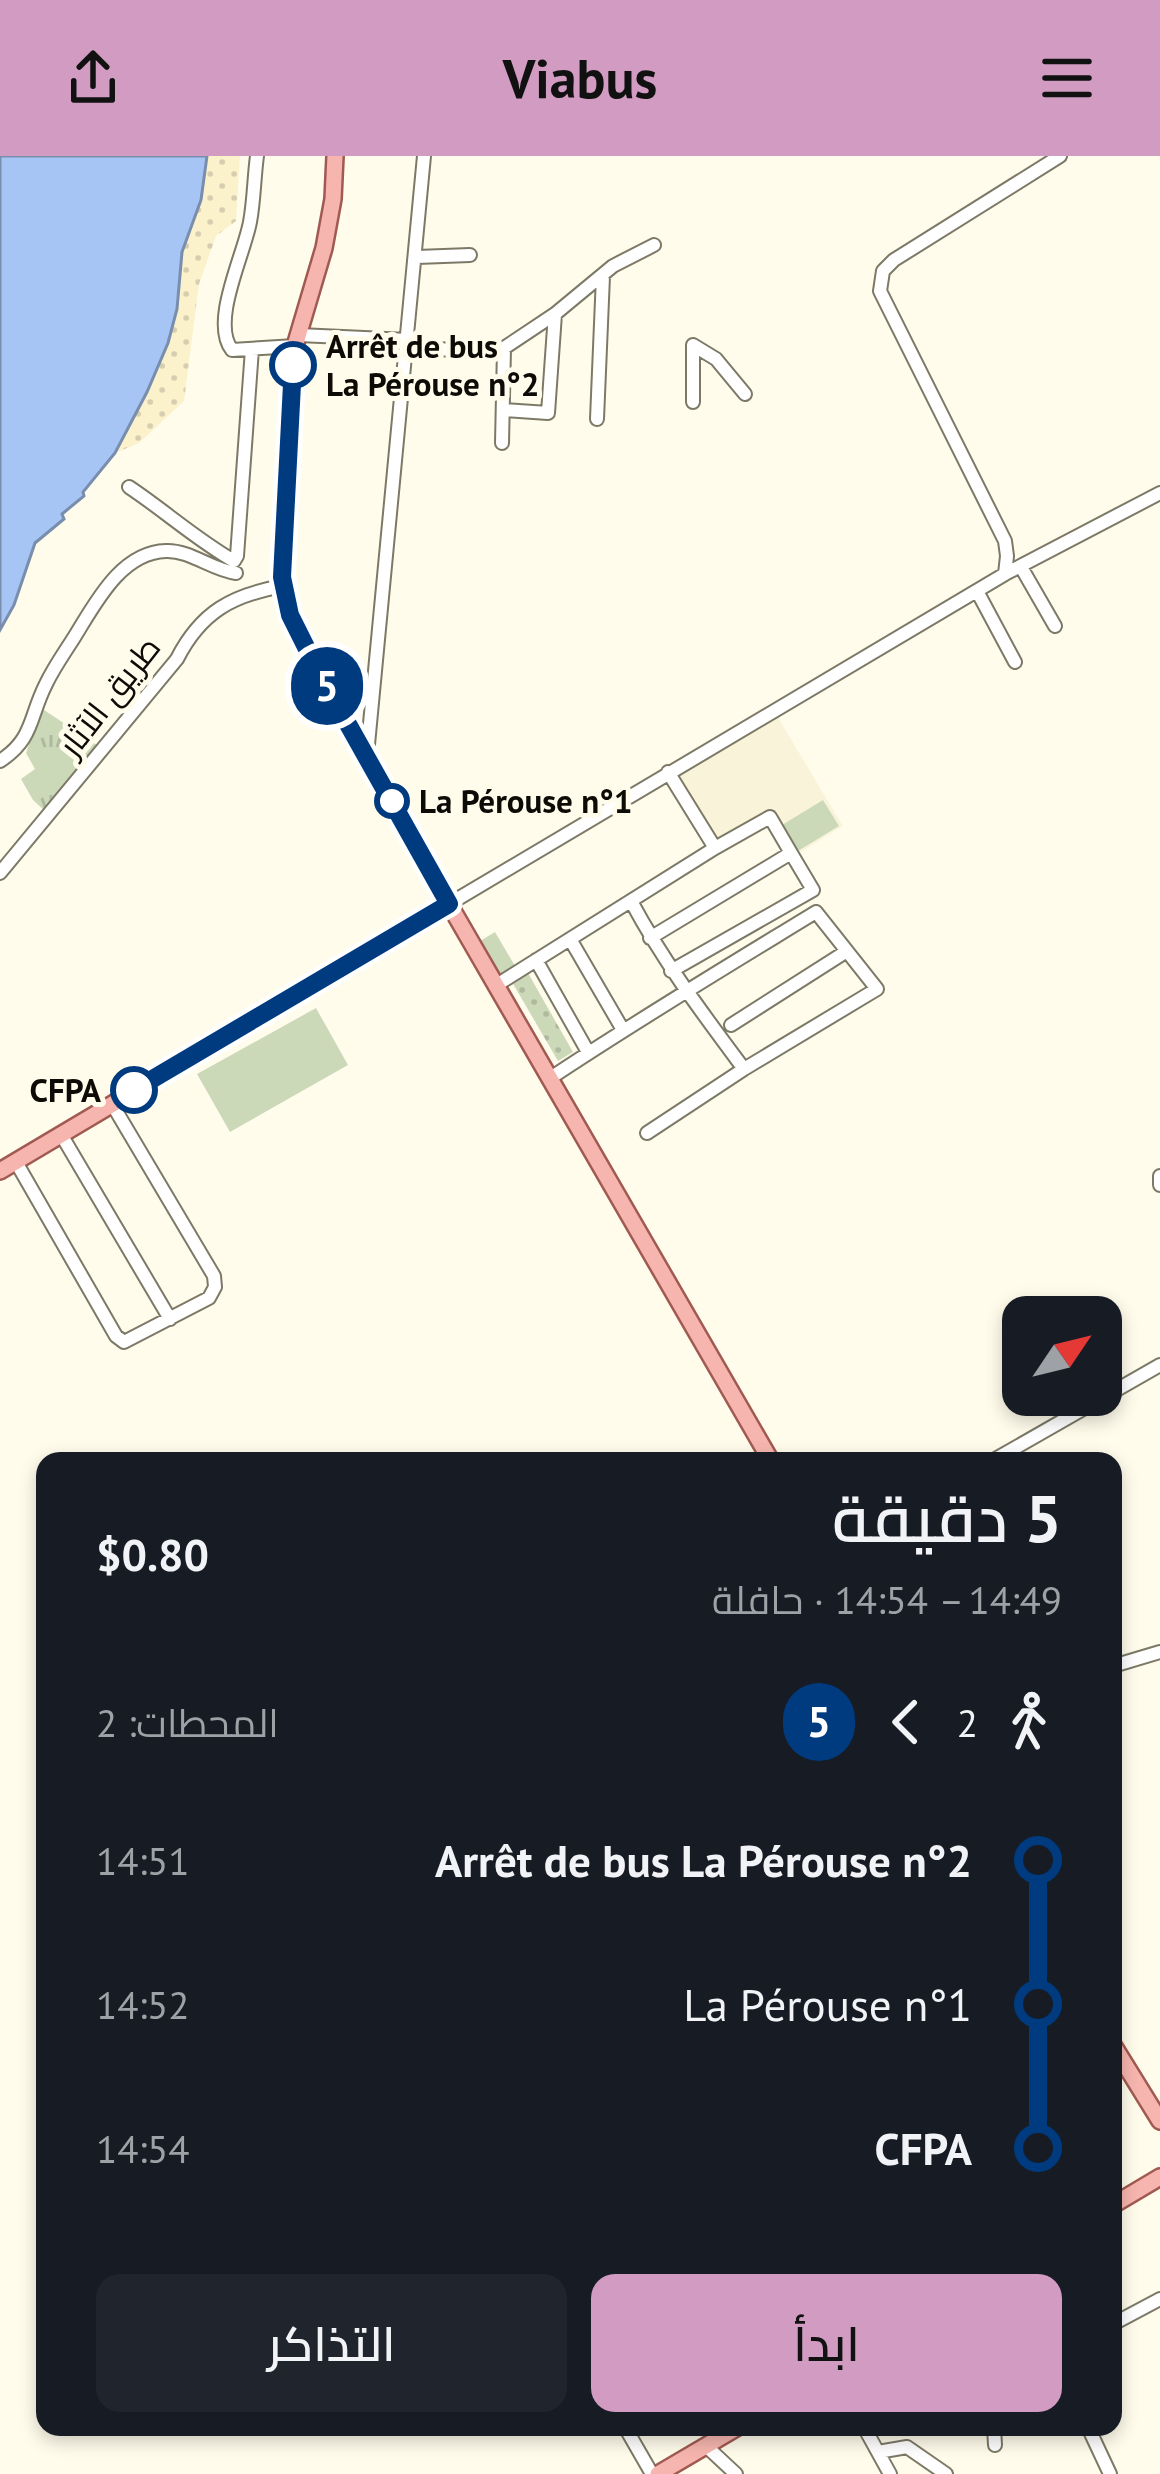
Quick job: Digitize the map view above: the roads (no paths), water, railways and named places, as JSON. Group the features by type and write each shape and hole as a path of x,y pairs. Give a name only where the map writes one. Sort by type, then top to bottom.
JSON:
{"main road":[{"path":"335,156 324,248 297,340 283,586 290,615 449,904 766,1452"},
{"path":"0,1171 449,904"},
{"path":"1122,2060 1160,2121"},
{"path":"1122,2200 1160,2177"},
{"path":"655,2474 720,2436"}],"street":[{"path":"257,156 250,223 226,308 224,332 232,350 297,340 408,340 420,347 487,352 504,348 613,266 654,245"},
{"path":"367,756 424,156"},
{"path":"1005,574 1004,541 880,291 883,271 895,260 1060,156"},
{"path":"417,256 470,255"},
{"path":"597,419 603,276"},
{"path":"504,410 548,413 555,314"},
{"path":"693,403 693,345 716,359 745,394"},
{"path":"502,443 504,348"},
{"path":"231,568 237,556 252,350"},
{"path":"129,487 213,549 248,592"},
{"path":"449,904 1005,574 1160,493"},
{"path":"0,760 22,744 58,662 120,573 165,550 231,568"},
{"path":"1021,567 1055,626"},
{"name":"طريق الآثار","path":"0,873 178,659 190,634 248,592 283,586"},
{"path":"977,591 1015,662"},
{"path":"668,772 715,848"},
{"path":"496,986 770,817 813,890 671,971"},
{"path":"650,938 791,854"},
{"path":"631,902 671,971 744,1069"},
{"path":"549,1079 816,912 877,989 647,1133"},
{"path":"570,939 623,1030"},
{"path":"731,1025 847,951"},
{"path":"536,960 588,1052"},
{"path":"16,1162 116,1336 128,1341 209,1298 214,1276 112,1104"},
{"path":"62,1136 170,1318"},
{"path":"1160,1176 1160,1185"},
{"path":"1008,1452 1160,1365"},
{"path":"1122,1663 1160,1652"},
{"path":"1122,2319 1160,2300"},
{"path":"631,2436 655,2474"},
{"path":"869,2436 890,2474"},
{"path":"994,2436 995,2445"},
{"path":"1092,2436 1110,2474"},
{"path":"706,2446 736,2474"},
{"path":"878,2452 907,2447 946,2474"}],"water":[{"path":"0,156 207,156 201,200 182,252 177,309 147,392 115,453 84,496 35,543 14,605 0,630"}],"place":[{"name":"Arrêt de bus La Pérouse n°2","path":"293,365"},
{"name":"La Pérouse n°1","path":"392,801"},
{"name":"CFPA","path":"134,1090"}]}
